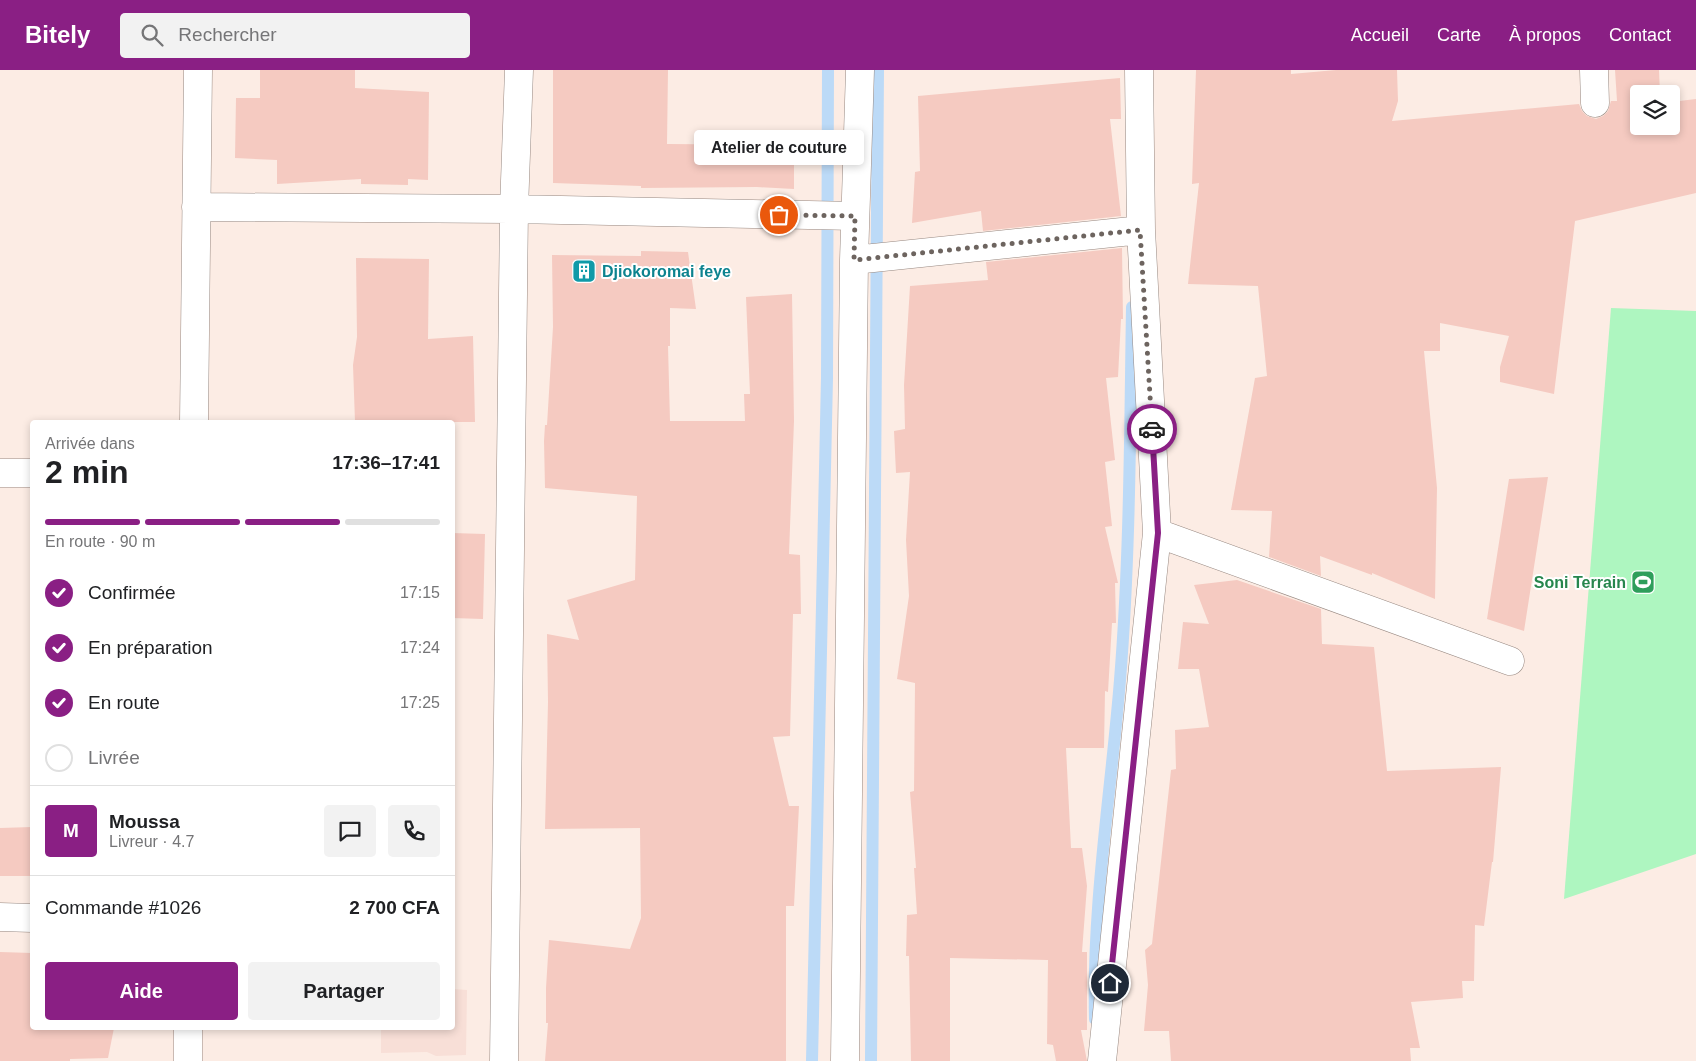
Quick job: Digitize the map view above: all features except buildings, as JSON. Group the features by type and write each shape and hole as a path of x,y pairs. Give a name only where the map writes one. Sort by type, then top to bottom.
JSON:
{"street":[{"path":"194,420 198,70"},
{"path":"504,1061 514,209 519,70"},
{"path":"845,1061 854,260 860,70"},
{"path":"1102,1061 1158,533 1140,230 1139,70"},
{"path":"1594,70 1595,103"},
{"path":"196,207 514,209 855,216"},
{"path":"854,260 1140,230"},
{"path":"0,473 30,473"},
{"path":"1158,533 1510,661"},
{"path":"0,917 30,918"},
{"path":"188,1030 188,1061"}],"shaded area":[{"path":"455,989 467,990 466,1055 436,1056 427,1052 381,1053 381,1030 455,1030"}],"green space":[{"name":"Soni Terrain","path":"1611,308 1696,311 1696,854 1564,899"}],"waterway":[{"path":"812,1061 827,378 828,70"},
{"path":"871,1061 878,70"},
{"path":"1095,1019 1096,934 1099,892 1120,680 1126,587 1132,307"}],"way so far":[{"path":"779,215 855,216 854,260 1140,230 1152,429"}],"place":[{"name":"Atelier de couture","path":"779,215"},
{"name":"Djiokoromai feye","path":"584,271"},
{"name":"Soni Terrain","path":"1643,582"}],"route":[{"path":"1110,983 1158,533 1152,429"}]}
